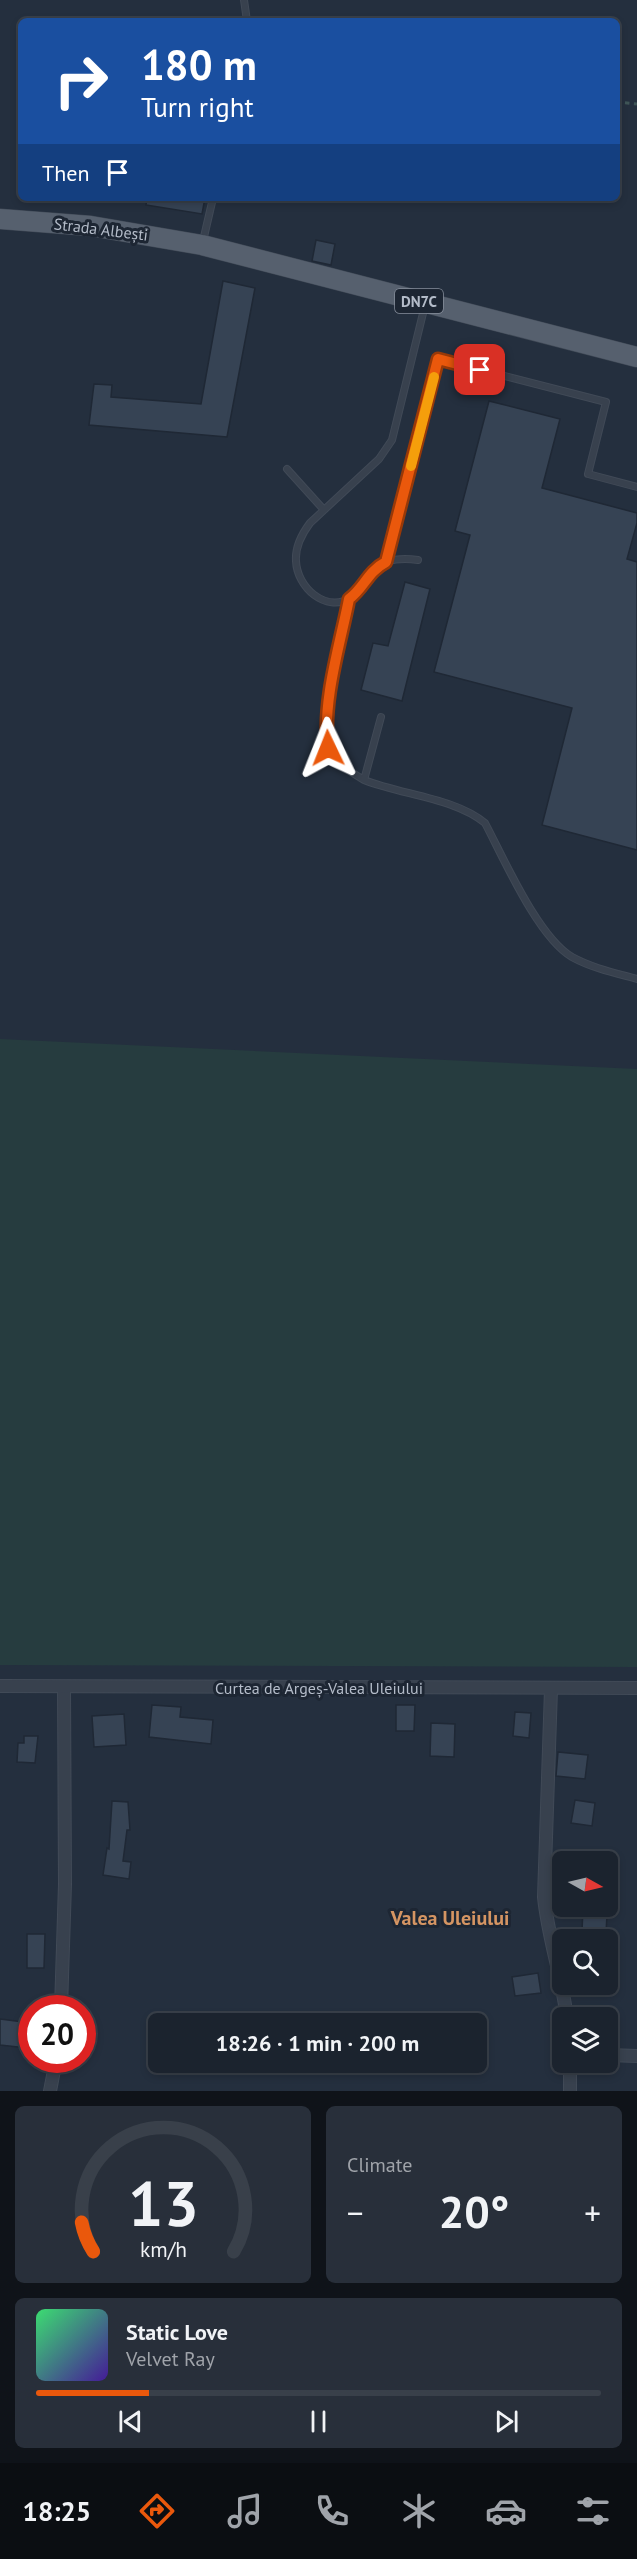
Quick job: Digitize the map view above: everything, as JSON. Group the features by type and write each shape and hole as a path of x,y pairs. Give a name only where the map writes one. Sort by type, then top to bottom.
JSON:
{"main road":[{"name":"Strada Albești","path":"0,219 111,229 202,245"},
{"name":"DN7C","path":"202,245 637,357"}],"street":[{"name":"Curtea de Argeș-Valea Uleiului","path":"0,1686 637,1689"},
{"path":"62,1995 65,1884 64,1686"},
{"path":"551,1689 544,1897 546,1925 564,1989 566,2007"},
{"path":"618,2055 637,2056"},
{"path":"50,2091 53,2073"},
{"path":"570,2073 570,2091"}],"lane":[{"path":"244,0 247,18"},
{"path":"202,245 212,201"},
{"path":"418,560 402,558 386,562 373,569 357,593 349,599 338,602 322,599 309,593 300,582 296,552 302,533 379,459 392,440 425,303"},
{"path":"386,562 438,359 606,402 588,474 637,487"},
{"path":"287,469 324,510"},
{"path":"349,599 329,702 326,730 328,748 347,770 364,780 389,790 463,808 476,815 485,823 535,916 550,937 570,956 595,968 637,979"},
{"path":"364,780 381,717"}],"path":[{"path":"620,102 637,104"}],"green space":[{"path":"0,1039 637,1069 637,1667 0,1665"}],"building":[{"path":"147,201 204,201 202,214 146,205"},
{"path":"316,240 335,244 331,265 312,261"},
{"path":"223,281 255,288 227,437 89,425 94,384 112,385 111,397 201,404"},
{"path":"489,401 560,419 542,488 637,513 637,523 627,559 637,562 637,850 542,825 572,708 434,672 470,535 455,531"},
{"path":"405,582 430,589 402,701 361,690 373,643 388,646"},
{"path":"152,1705 181,1707 180,1717 213,1720 211,1744 149,1737"},
{"path":"396,1705 415,1705 414,1731 396,1731"},
{"path":"515,1712 531,1713 529,1738 513,1736"},
{"path":"124,1714 126,1745 94,1747 92,1716"},
{"path":"431,1723 455,1724 454,1757 430,1756"},
{"path":"24,1736 38,1736 35,1763 17,1762 18,1743 24,1743"},
{"path":"558,1752 588,1755 585,1779 556,1776"},
{"path":"575,1800 595,1803 592,1826 571,1823"},
{"path":"112,1801 128,1802 130,1830 127,1830 123,1861 131,1862 129,1879 103,1875 107,1848 109,1849"},
{"path":"583,1917 607,1917 606,1929 582,1929"},
{"path":"27,1934 45,1934 44,1968 27,1968"},
{"path":"538,1973 541,1993 515,1996 512,1977"},
{"path":"0,2019 18,2021 18,2047 0,2045"}],"slow traffic":[{"path":"411,466 434,377"}],"district":[{"name":"Valea Uleiului","path":"450,1918"}],"route":[{"path":"328,748 326,730 329,702 349,599 357,593 373,569 386,562 438,359 480,370"}]}
